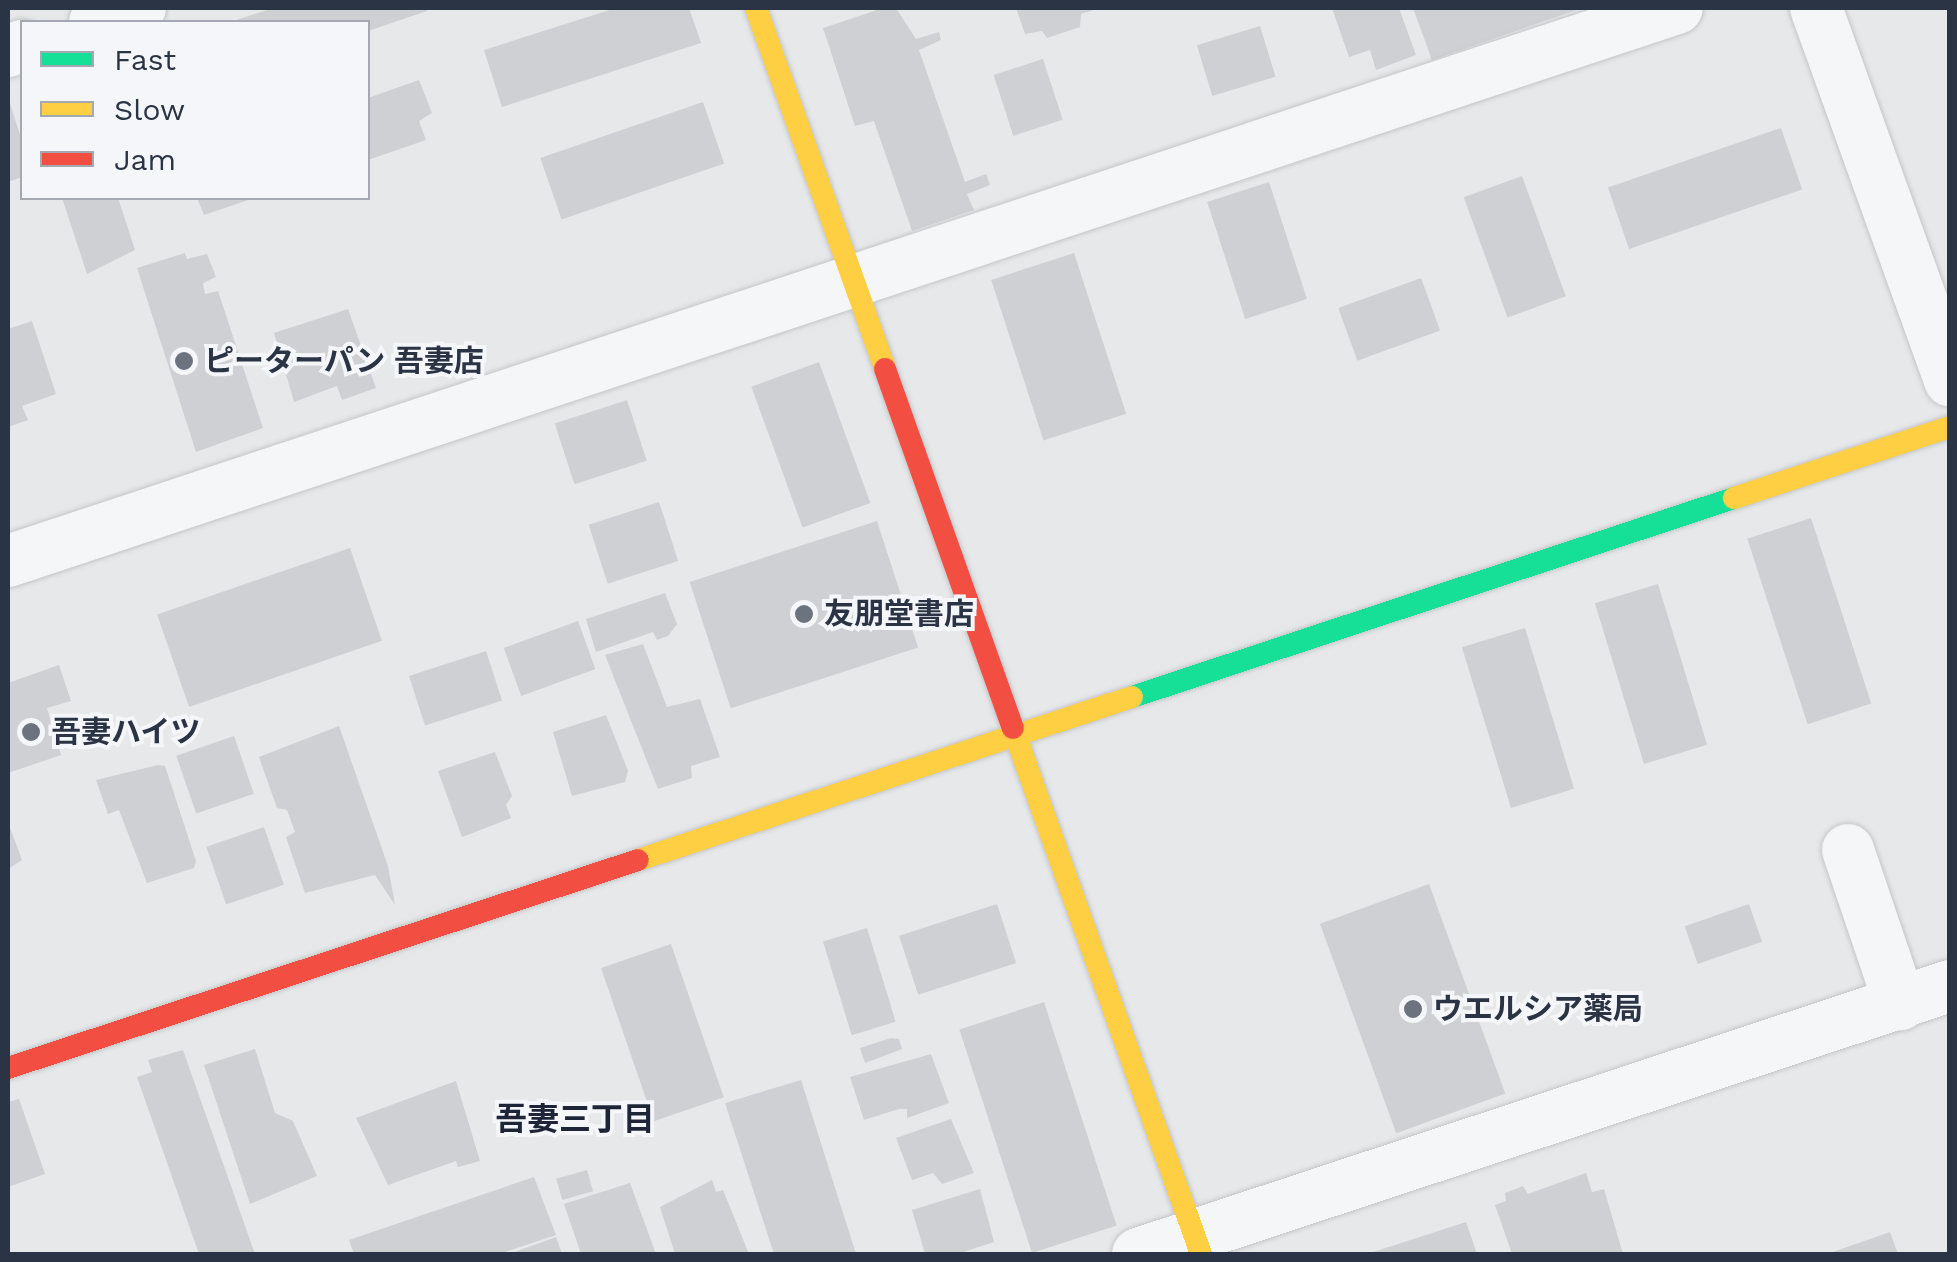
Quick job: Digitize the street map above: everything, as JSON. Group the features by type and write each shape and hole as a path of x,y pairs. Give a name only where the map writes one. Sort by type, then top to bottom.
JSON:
{"street":[{"path":"101,20 140,8"},
{"path":"756,8 1198,1245"},
{"path":"8,562 1677,8"},
{"path":"1816,8 1950,381"},
{"path":"8,1068 1950,426"},
{"path":"1848,850 1900,1004"},
{"path":"1138,1254 1198,1245 1950,986"}],"building":[{"path":"273,8 427,11 370,30 370,20 236,20"},
{"path":"616,8 689,8 701,43 502,107 484,50"},
{"path":"883,8 896,8 916,39 939,32 941,40 919,50 965,182 986,174 990,185 967,194 974,210 912,231 874,121 855,126 823,28"},
{"path":"1016,8 1100,8 1081,14 1080,27 1047,38 1042,31 1025,34"},
{"path":"1332,8 1399,8 1416,55 1376,70 1370,50 1349,57"},
{"path":"1413,8 1582,8 1432,60"},
{"path":"1260,26 1275,77 1212,96 1197,45"},
{"path":"1043,59 1063,120 1013,136 994,75"},
{"path":"419,80 432,113 419,121 426,140 370,159 370,97"},
{"path":"8,97 20,135 20,178 8,182"},
{"path":"703,102 724,163 562,219 540,158"},
{"path":"1781,128 1802,189 1629,249 1608,188"},
{"path":"1522,176 1566,296 1508,317 1464,197"},
{"path":"1269,182 1307,299 1245,319 1207,202"},
{"path":"63,200 119,200 135,250 87,274"},
{"path":"198,200 248,200 204,215"},
{"path":"185,253 187,259 207,254 216,277 203,283 205,294 218,291 263,428 196,452 137,268"},
{"path":"1074,253 1126,414 1043,441 991,280"},
{"path":"1421,278 1440,331 1357,361 1338,308"},
{"path":"348,309 376,388 342,400 337,386 294,402 274,333"},
{"path":"32,321 56,394 22,406 28,420 8,427 8,329"},
{"path":"819,362 870,503 803,528 751,387"},
{"path":"627,400 647,461 574,484 555,423"},
{"path":"659,502 678,561 608,584 589,525"},
{"path":"1811,518 1871,703 1808,724 1747,539"},
{"name":"友朋堂書店","path":"877,521 918,647 731,708 690,582"},
{"path":"350,548 382,641 189,707 157,614"},
{"path":"1658,584 1707,745 1644,764 1595,603"},
{"path":"665,593 677,624 668,636 657,640 653,632 596,652 586,619"},
{"path":"578,621 595,669 521,696 504,648"},
{"path":"1525,628 1574,789 1511,808 1462,647"},
{"path":"643,644 667,707 700,699 720,757 691,766 692,778 658,789 605,655"},
{"path":"486,651 502,700 425,725 409,676"},
{"name":"吾妻ハイツ","path":"59,665 71,701 47,708 61,755 8,773 8,683"},
{"path":"606,715 628,771 625,782 572,796 553,732"},
{"path":"339,726 388,866 395,905 375,875 305,893 286,837 295,832 287,810 277,808 259,757"},
{"path":"234,736 254,794 196,814 176,756"},
{"path":"495,752 512,796 506,805 511,818 462,837 438,771"},
{"path":"165,766 196,861 194,868 147,883 119,810 108,814 96,780"},
{"path":"8,822 22,860 8,869"},
{"path":"264,827 284,885 226,905 206,847"},
{"name":"ウエルシア薬局","path":"1429,884 1505,1094 1396,1133 1320,924"},
{"path":"997,904 1016,963 918,995 899,936"},
{"path":"1749,904 1762,942 1698,964 1685,926"},
{"path":"867,928 896,1022 852,1035 823,941"},
{"path":"671,944 724,1097 654,1121 601,968"},
{"path":"1044,1002 1117,1225 1032,1253 959,1030"},
{"path":"899,1039 902,1049 865,1063 860,1048"},
{"path":"255,1049 275,1113 293,1121 317,1176 250,1204 204,1065"},
{"path":"183,1050 255,1254 199,1254 137,1077 152,1072 148,1060"},
{"path":"931,1054 949,1103 907,1118 907,1109 899,1109 864,1120 850,1077"},
{"path":"801,1080 856,1254 774,1254 725,1103"},
{"path":"456,1081 480,1161 458,1167 456,1161 388,1185 356,1118"},
{"path":"19,1099 45,1174 8,1187 8,1102"},
{"path":"951,1119 974,1173 942,1184 933,1173 912,1180 896,1138"},
{"path":"587,1170 593,1191 562,1200 556,1179"},
{"path":"1586,1173 1592,1192 1604,1189 1623,1254 1512,1254 1495,1205 1506,1201 1505,1193 1523,1186 1528,1194"},
{"path":"534,1177 556,1235 499,1254 354,1254 349,1240"},
{"path":"712,1180 716,1192 723,1190 749,1254 675,1254 660,1207"},
{"path":"630,1183 656,1254 581,1254 564,1204"},
{"path":"980,1189 994,1242 957,1254 925,1254 912,1210"},
{"path":"1466,1222 1477,1254 1367,1254"},
{"path":"1890,1232 1898,1254 1827,1254"},
{"path":"556,1237 562,1254 509,1254"}],"traffic: fast":[{"path":"1132,697 1734,498"}],"traffic: slow":[{"path":"756,8 885,369"},
{"path":"1734,498 1950,427"},
{"path":"638,860 1132,697"},
{"path":"1013,728 1201,1254"}],"traffic: jam":[{"path":"885,369 1013,728"},
{"path":"8,1068 638,860"}],"place":[{"name":"ピーターパン 吾妻店","path":"184,361"},
{"name":"友朋堂書店","path":"804,614"},
{"name":"吾妻ハイツ","path":"31,732"},
{"name":"ウエルシア薬局","path":"1413,1009"}],"district":[{"name":"吾妻三丁目","path":"575,1119"}]}
